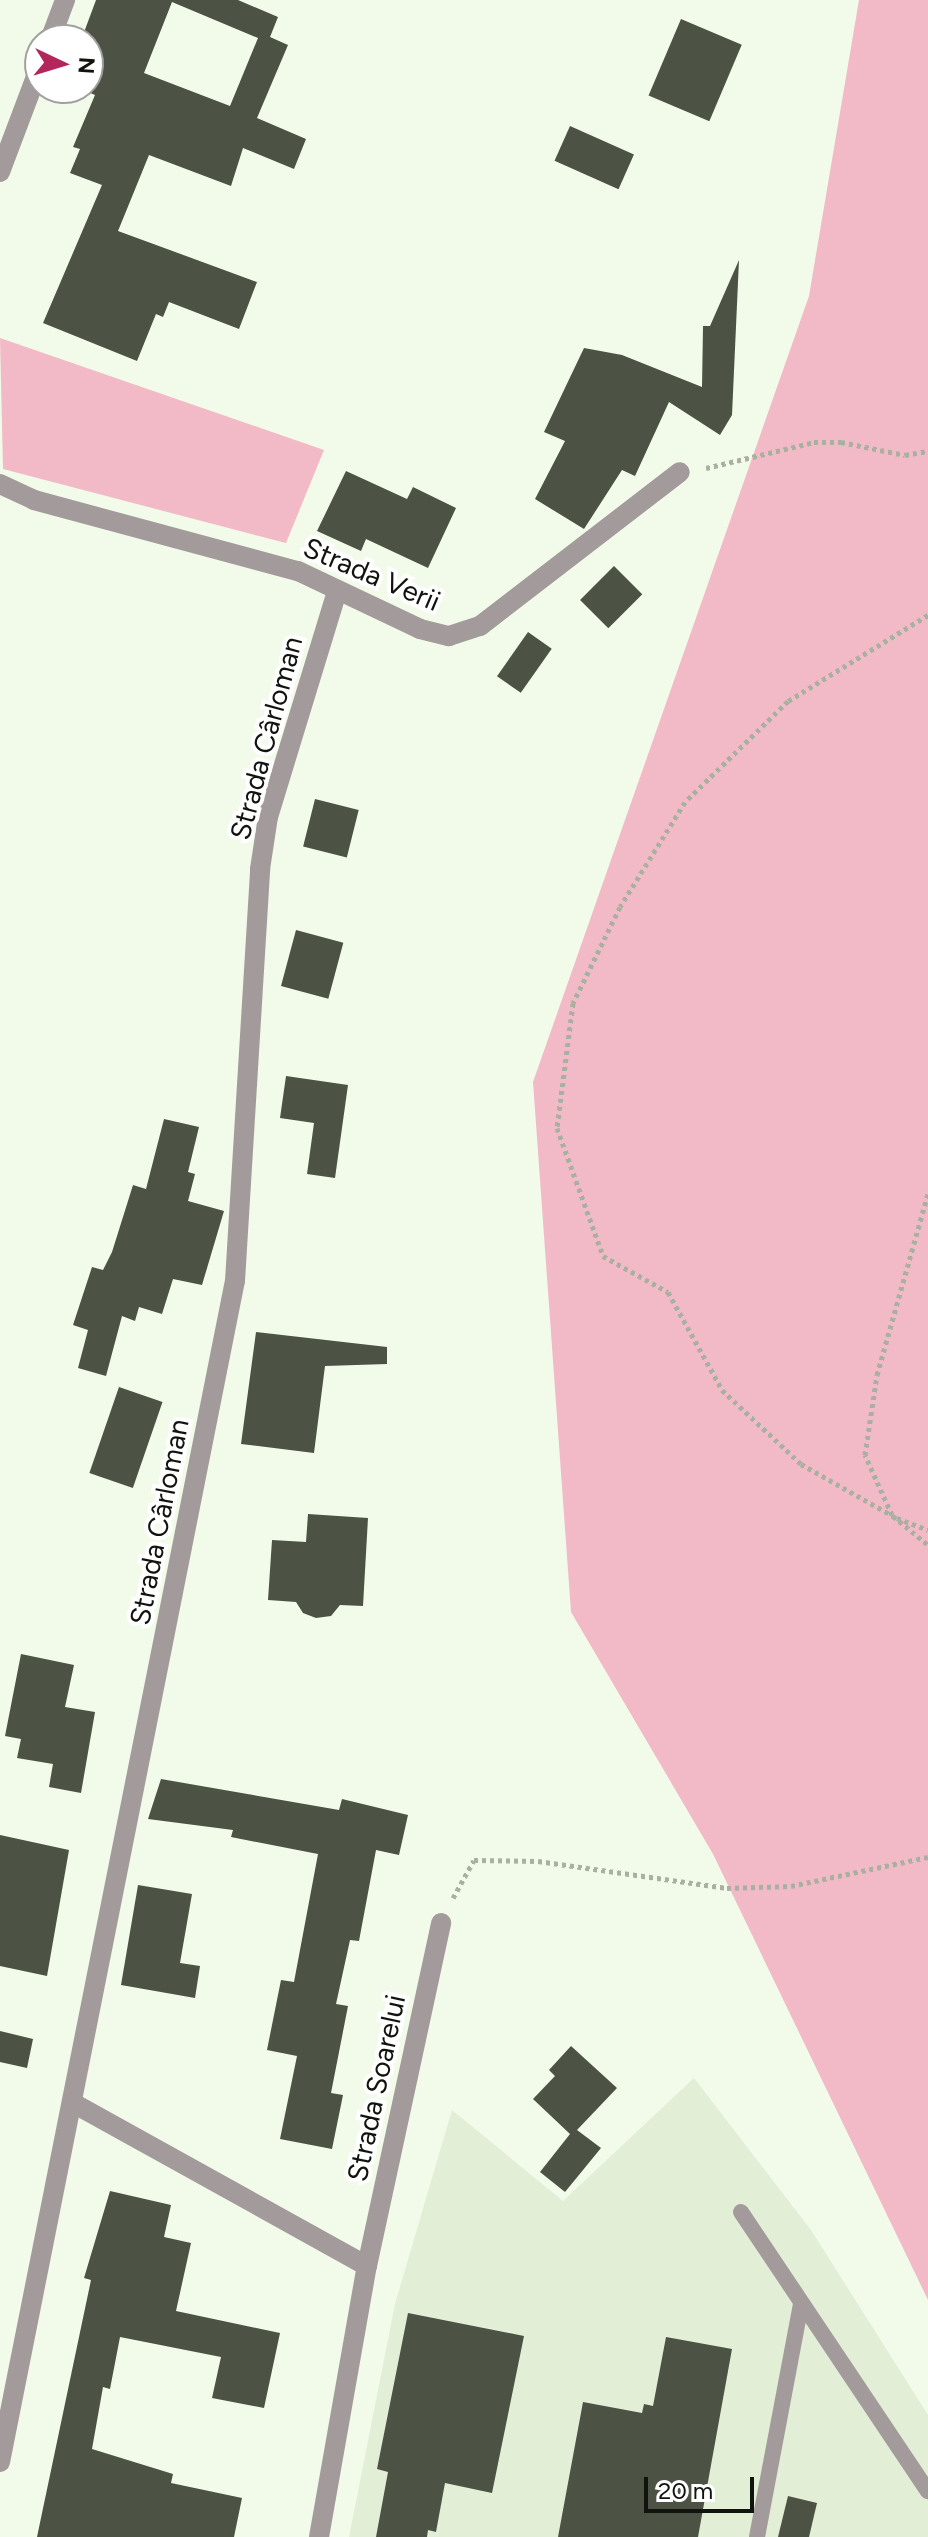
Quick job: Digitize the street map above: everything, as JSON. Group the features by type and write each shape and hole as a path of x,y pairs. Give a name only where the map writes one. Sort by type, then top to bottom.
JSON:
{"street":[{"path":"56,24 65,0"},
{"path":"0,172 26,104"},
{"name":"Strada Verii","path":"0,484 34,500 298,571 337,591 449,636 480,626 680,472"},
{"name":"Strada Cârloman","path":"0,2462 235,1281 259,884 268,817 337,591"},
{"name":"Strada Soarelui","path":"319,2537 367,2266 441,1923"},
{"path":"73,2103 367,2266"}],"lane":[{"path":"741,2212 928,2491"},
{"path":"757,2537 801,2305"}],"path":[{"path":"680,472 814,442 841,442 905,455 928,451"},
{"path":"928,615 788,701 685,802 620,907 573,1003 557,1128 603,1256 668,1292 722,1390 801,1464 893,1516 928,1530"},
{"path":"928,1194 877,1375 865,1455 893,1516 928,1545"},
{"path":"441,1923 474,1860 538,1861 727,1888 791,1886 928,1857"}],"shaded area":[{"path":"859,0 928,0 928,2300 713,1854 571,1612 533,1082 809,296"},
{"path":"0,338 324,450 286,543 3,469"},
{"path":"694,2078 811,2230 928,2415 928,2537 349,2537 395,2304 452,2110 563,2201"}],"building":[{"path":"96,0 238,0 278,17 270,37 288,45 257,118 306,139 294,169 243,148 231,186 149,155 118,231 257,282 239,329 169,302 163,317 156,314 137,361 43,323 102,185 70,173 80,149 73,147 91,104 104,104 104,24 87,24","holes":["172,2 258,38 230,106 144,73"]},
{"path":"681,19 742,45 709,121 649,95"},
{"path":"570,126 634,154 618,189 555,161"},
{"path":"739,260 732,415 720,435 669,402 635,476 622,470 584,529 535,499 565,441 544,432 584,348 622,355 702,387 703,326 710,326"},
{"path":"346,471 407,499 413,487 456,508 428,568 366,539 361,551 317,531"},
{"path":"614,566 642,594 608,628 580,600"},
{"path":"528,632 552,649 521,693 497,676"},
{"path":"315,799 359,810 347,857 303,847"},
{"path":"296,930 343,943 328,999 281,986"},
{"path":"286,1076 348,1085 335,1178 307,1174 314,1123 280,1118"},
{"path":"164,1119 199,1127 188,1172 195,1174 188,1201 224,1211 202,1285 173,1279 162,1314 139,1307 135,1321 122,1316 106,1376 78,1368 88,1330 73,1325 92,1267 103,1270 112,1252 133,1185 146,1189"},
{"path":"256,1332 387,1347 387,1364 325,1366 314,1453 241,1444"},
{"path":"119,1387 162,1402 133,1488 89,1473"},
{"path":"308,1514 368,1518 363,1606 340,1605 331,1616 316,1618 303,1613 296,1602 268,1600 272,1540 306,1542"},
{"path":"21,1654 74,1665 65,1707 95,1712 81,1793 49,1787 53,1764 17,1758 21,1739 5,1736"},
{"path":"161,1779 339,1810 342,1799 408,1815 399,1855 376,1850 359,1941 350,1940 336,2004 348,2006 331,2093 343,2095 332,2149 280,2139 297,2056 267,2050 281,1980 294,1982 318,1854 231,1837 233,1830 148,1819"},
{"path":"0,1835 69,1850 47,1976 0,1966"},
{"path":"138,1885 192,1894 180,1963 200,1966 195,1998 121,1985"},
{"path":"0,2031 33,2039 27,2068 0,2062"},
{"path":"571,2046 617,2088 577,2130 601,2148 565,2192 540,2172 570,2134 533,2099 555,2076 549,2070"},
{"path":"110,2191 171,2205 164,2237 191,2243 176,2311 280,2333 264,2408 212,2398 221,2357 120,2337 110,2389 103,2387 92,2449 173,2474 171,2483 242,2498 234,2537 37,2537 91,2280 84,2278"},
{"path":"408,2313 524,2336 492,2493 445,2483 436,2532 428,2530 427,2537 376,2537 388,2472 377,2469"},
{"path":"666,2337 732,2349 698,2537 558,2537 583,2402 642,2413 644,2404 653,2406"},
{"path":"788,2496 817,2503 809,2537 778,2537"}]}
